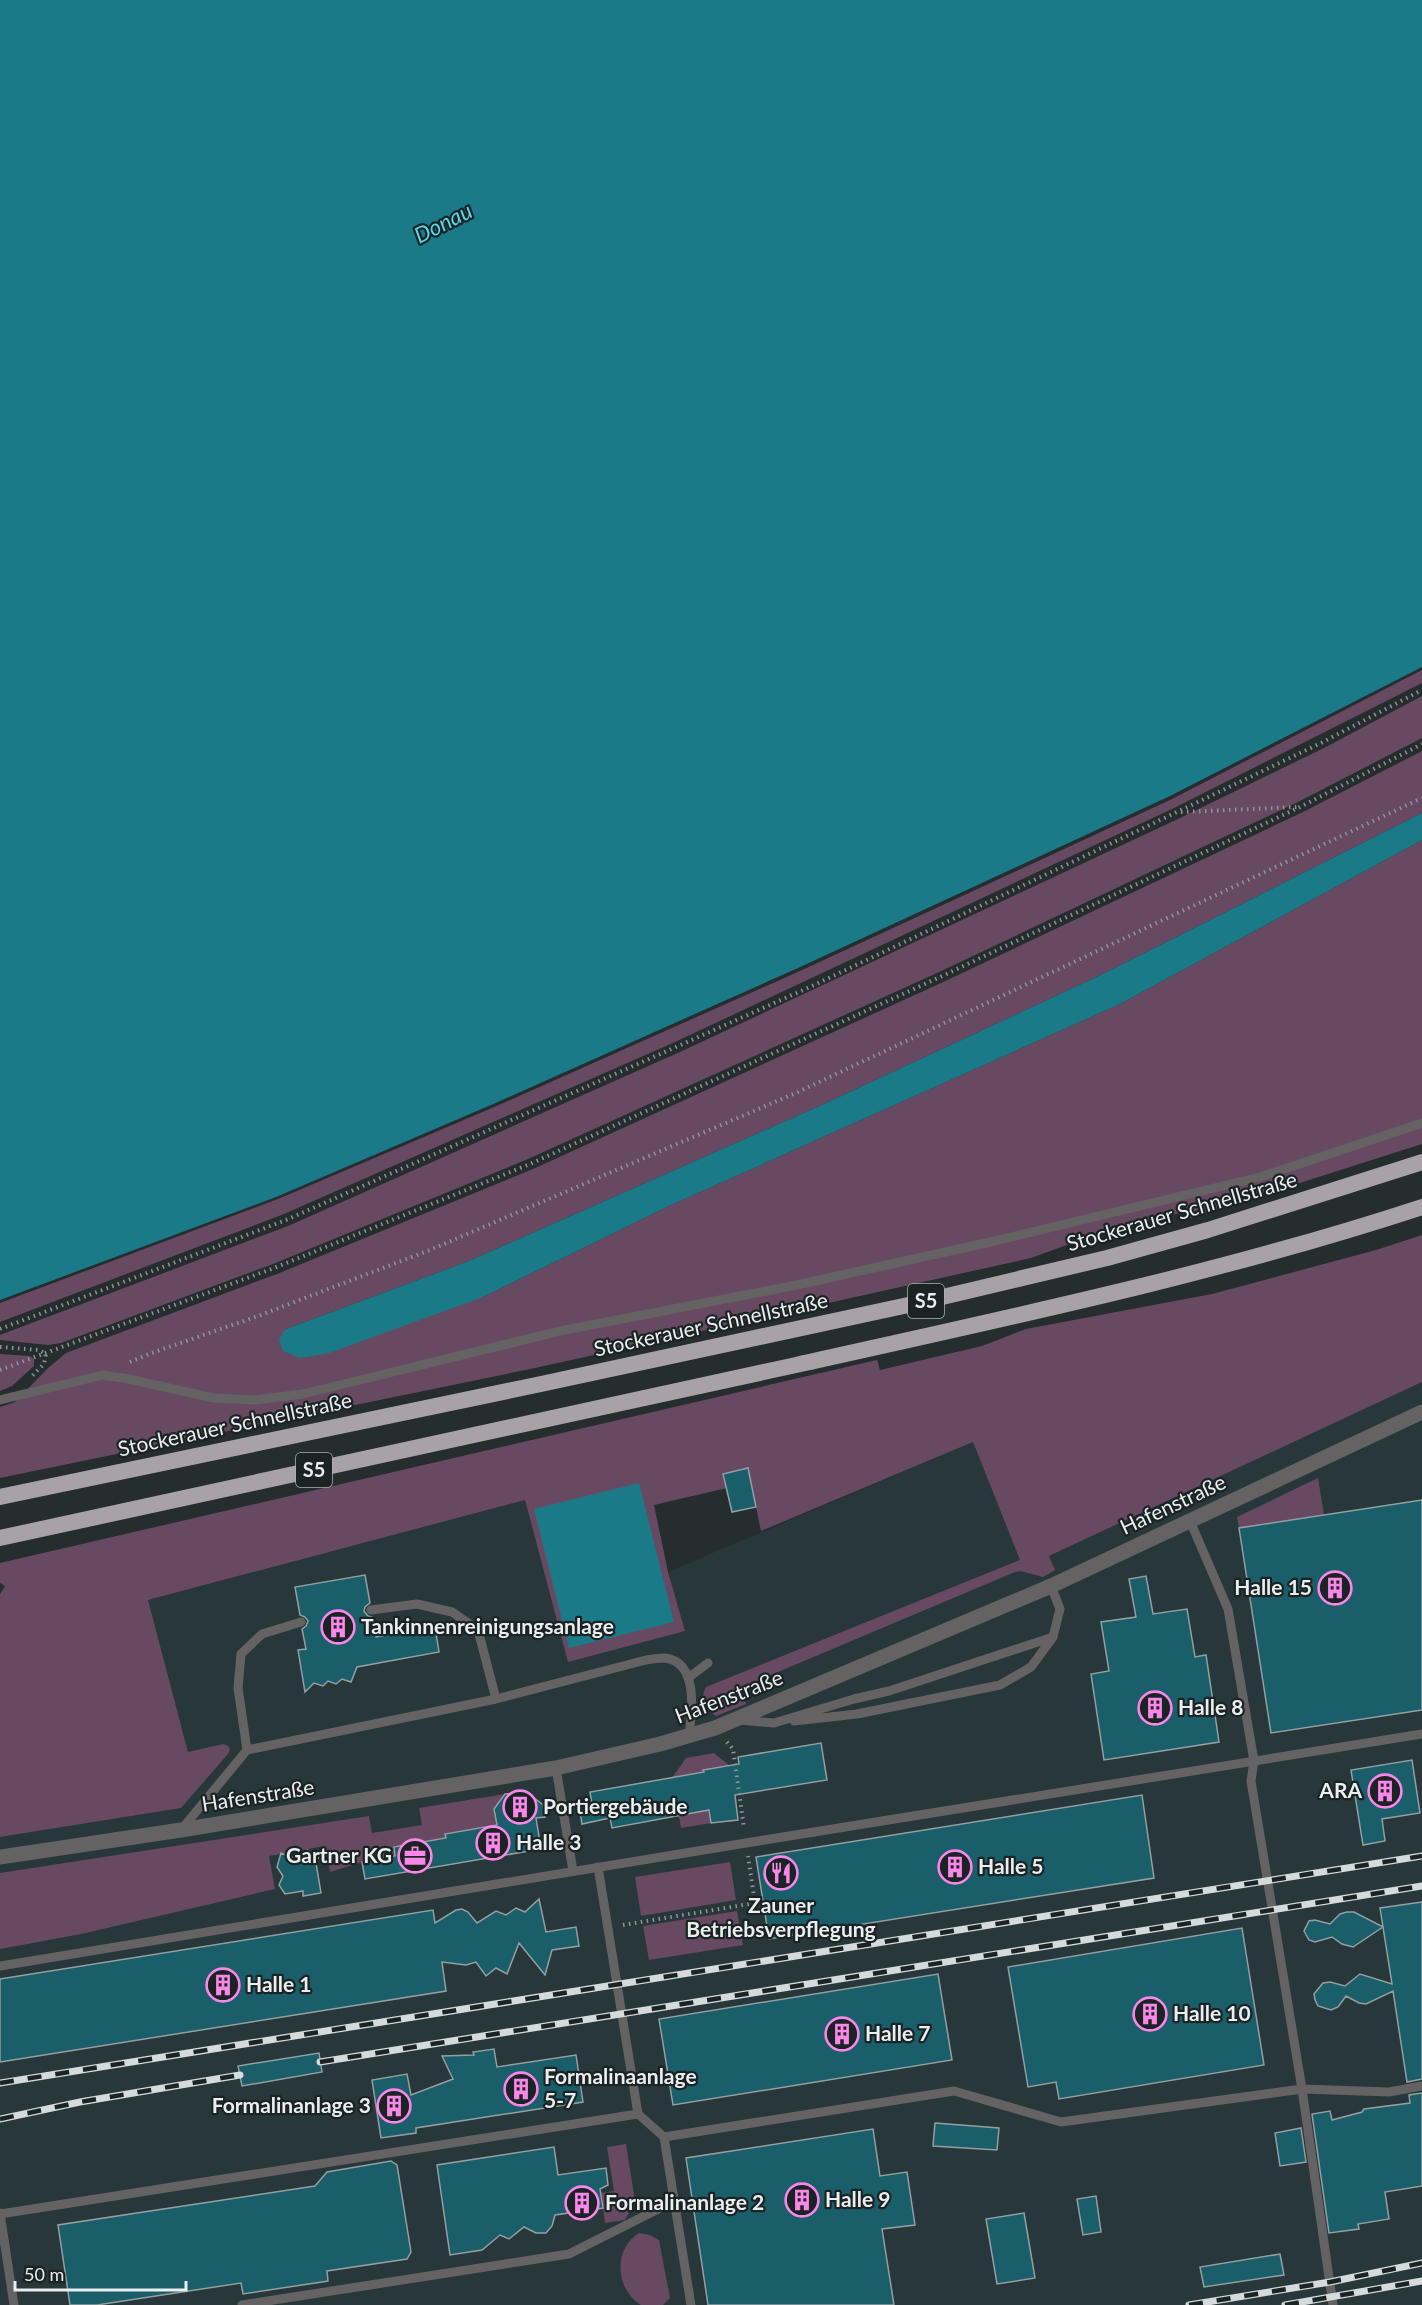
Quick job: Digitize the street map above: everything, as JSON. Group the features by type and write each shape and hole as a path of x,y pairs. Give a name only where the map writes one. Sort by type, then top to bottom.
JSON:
{"highway":[{"name":"Stockerauer Schnellstraße","path":"0,1497 936,1299 1107,1258 1208,1230 1422,1162"},
{"name":"S5","path":"0,1538 1061,1305 1228,1263 1422,1207"}],"street":[{"name":"Hafenstraße","path":"0,1857 181,1830 556,1768 689,1736 735,1720 1051,1586 1422,1412"}],"lane":[{"path":"0,1400 103,1375 213,1398 255,1400 303,1394 560,1331 843,1275 1248,1180 1422,1123"},
{"path":"1190,1521 1228,1609 1254,1761 1251,1781 1302,2090 1333,2305"},
{"path":"735,1720 774,1723 857,1714 1000,1685 1030,1667 1053,1637 1060,1609 1051,1586"},
{"path":"371,1610 417,1604 452,1612 478,1630 496,1699"},
{"path":"247,1750 238,1688 241,1654 262,1634 301,1622"},
{"path":"774,1723 889,1691 1053,1637"},
{"path":"181,1830 247,1750 496,1699 646,1660 666,1658 679,1664 688,1678 693,1705 689,1736"},
{"path":"688,1678 708,1663"},
{"path":"0,1966 1422,1734"},
{"path":"556,1768 573,1871"},
{"path":"598,1867 639,2115 664,2137 691,2305"},
{"path":"664,2137 954,2091 1061,2122 1302,2090 1389,2092 1422,2086"},
{"path":"14,2305 0,2213 639,2115"},
{"path":"242,2305 569,2254 674,2201"}],"path":[{"path":"0,1329 286,1220 810,987 1321,743 1422,690"},
{"path":"0,1370 274,1268 530,1164 939,978 1300,807 1422,744"},
{"path":"103,1375 149,1354 258,1316 430,1250 798,1092 1422,798"},
{"path":"1177,812 1300,807"},
{"path":"0,1347 39,1350 46,1354"},
{"path":"13,1395 44,1364 46,1354"}],"shaded area":[{"path":"1422,670 1422,683 1174,808 675,1042 284,1214 0,1322 0,1303 278,1199 492,1108 800,971 1172,799"},
{"path":"1422,696 1422,738 1298,802 937,973 528,1159 273,1264 61,1343 48,1345 0,1340 0,1335 288,1226 680,1052 1180,818 1324,748"},
{"path":"1422,751 1422,813 1105,973 824,1104 469,1261 286,1329 483,1297 669,1206 1120,1004 1422,840 1422,1144 1190,1218 1187,1211 1083,1239 1031,1258 535,1368 0,1478 0,1407 15,1402 66,1353 277,1274 533,1169 941,983 1303,812"},
{"path":"1422,1235 1422,1382 1049,1556 1055,1570 1043,1577 1020,1571 1015,1572 740,1688 746,1704 716,1716 709,1710 703,1696 706,1687 1020,1560 973,1442 761,1531 748,1468 724,1474 727,1488 654,1505 668,1572 685,1631 568,1662 525,1500 148,1600 188,1752 223,1744 230,1749 228,1754 181,1808 0,1837 0,1594 5,1586 0,1583 0,1563 877,1360 880,1370 982,1346 1026,1329 1212,1294 1376,1250"},
{"path":"0,1354 30,1356 34,1359 34,1366 12,1386 0,1391"},
{"path":"1422,1382 1422,2305 0,2305 0,1837 181,1808 223,1744 188,1753 148,1600 525,1500 568,1661 684,1631 668,1572 973,1442 1025,1572 1055,1570 1049,1556"},
{"path":"1318,1478 1324,1515 1239,1528 1237,1517"},
{"path":"714,1753 730,1766 704,1770 711,1823 681,1828 672,1778 686,1758"},
{"path":"505,1794 494,1809 497,1825 446,1838 394,1847 395,1856 362,1862 330,1872 325,1846 269,1856 275,1889 81,1934 0,1949 0,1873 369,1816 372,1833 422,1825 419,1808"},
{"path":"730,1862 736,1900 641,1916 635,1877"},
{"path":"737,1911 743,1945 649,1960 643,1926"},
{"path":"626,2144 635,2201 625,2220 605,2223 601,2193 614,2191 607,2147"},
{"path":"639,2233 659,2240 670,2298 663,2305 641,2305 632,2298 622,2279 621,2259 631,2240"}],"water":[{"name":"Donau","path":"0,0 1422,0 1422,667 1170,796 798,968 491,1105 276,1197 0,1300"},
{"path":"1422,813 1422,840 1120,1004 669,1206 483,1297 329,1353 300,1358 283,1351 279,1339 286,1329 469,1261 824,1104 1105,973"},
{"path":"639,1483 674,1622 569,1648 534,1509"}],"building":[{"path":"748,1468 756,1507 732,1512 723,1474"},
{"name":"Halle 15","path":"1422,1500 1422,1710 1271,1733 1239,1528"},
{"name":"Tankinnenreinigungsanlage","path":"365,1575 370,1603 364,1611 372,1617 376,1637 435,1627 439,1652 357,1667 351,1682 342,1679 336,1684 328,1681 323,1686 314,1683 305,1692 298,1650 306,1649 302,1629 308,1621 300,1615 295,1587"},
{"name":"Halle 8","path":"1146,1576 1153,1614 1187,1609 1195,1657 1206,1655 1219,1742 1104,1760 1091,1674 1109,1671 1101,1622 1136,1617 1129,1579"},
{"path":"821,1743 827,1780 735,1795 738,1820 711,1823 709,1810 612,1828 610,1818 582,1824 579,1806 592,1804 590,1792 704,1772 703,1770 739,1764 738,1757"},
{"name":"ARA","path":"1412,1760 1420,1813 1382,1819 1385,1841 1363,1845 1351,1770"},
{"path":"517,1793 524,1798 533,1797 543,1805 545,1817 536,1818 541,1849 365,1879 362,1862 395,1856 394,1847 446,1838 445,1834 497,1825 494,1809 505,1794"},
{"name":"Halle 5","path":"1142,1795 1154,1878 769,1939 756,1857"},
{"path":"307,1850 319,1856 316,1863 321,1893 303,1896 303,1891 285,1894 279,1885 283,1876 277,1867 281,1853 296,1859"},
{"name":"Halle 1","path":"539,1899 546,1932 576,1927 579,1946 552,1950 545,1975 519,1943 507,1974 496,1968 486,1976 476,1962 466,1965 442,1962 446,1991 0,2062 0,1979 433,1910 435,1923 456,1910 462,1909 468,1912 477,1923 496,1911 506,1915 516,1908 525,1912"},
{"path":"1422,1902 1422,2079 1407,2082 1393,1991 1366,2004 1346,1996 1338,2007 1331,2010 1318,2006 1314,1994 1323,1983 1330,1982 1345,1986 1360,1974 1392,1984 1380,1908"},
{"path":"1347,1912 1354,1912 1383,1927 1353,1947 1342,1944 1332,1937 1315,1942 1309,1940 1304,1931 1309,1921 1315,1920 1330,1924 1340,1914"},
{"name":"Halle 10","path":"1242,1928 1264,2065 1059,2099 1056,2082 1028,2087 1008,1967"},
{"name":"Halle 7","path":"938,1974 952,2060 673,2105 659,2019"},
{"name":"Formalinaanlage 5-7","path":"494,2049 497,2067 576,2055 583,2102 416,2128 416,2133 381,2138 372,2080 407,2074 411,2095 453,2079 442,2056 474,2055 473,2052"},
{"path":"319,2053 322,2072 242,2086 238,2066"},
{"path":"1422,2093 1422,2186 1385,2192 1389,2219 1358,2224 1359,2229 1329,2233 1312,2114 1330,2111 1332,2120 1362,2112 1364,2109 1410,2103 1409,2095"},
{"path":"935,2123 999,2128 997,2150 933,2146"},
{"path":"1301,2128 1306,2162 1280,2166 1275,2133"},
{"name":"Halle 9","path":"873,2129 880,2176 907,2172 915,2225 882,2229 894,2305 708,2305 686,2158"},
{"name":"Formalinanlage 2","path":"554,2147 558,2175 606,2168 608,2185 600,2189 603,2208 555,2215 552,2226 546,2233 536,2233 524,2227 509,2239 500,2235 482,2250 450,2255 437,2165"},
{"path":"391,2161 397,2165 411,2252 407,2259 327,2271 328,2281 243,2294 241,2283 97,2305 70,2305 58,2225 315,2186 327,2172"},
{"path":"1096,2196 1101,2232 1083,2235 1077,2199"},
{"path":"1024,2213 1035,2278 997,2284 986,2219"},
{"path":"1280,2254 1284,2275 1204,2287 1200,2267"}],"railway":[{"path":"0,2083 1422,1856"},
{"path":"320,2062 1422,1886"},
{"path":"0,2119 80,2102 240,2075"},
{"path":"1189,2305 1330,2282 1422,2263"},
{"path":"1285,2305 1422,2281"}],"place":[{"name":"Halle 15","path":"1335,1588"},
{"name":"Tankinnenreinigungsanlage","path":"338,1627"},
{"name":"Halle 8","path":"1155,1708"},
{"name":"ARA","path":"1385,1791"},
{"name":"Portiergebäude","path":"520,1807"},
{"name":"Halle 3","path":"493,1843"},
{"name":"Gartner KG","path":"415,1856"},
{"name":"Halle 5","path":"955,1867"},
{"name":"Zauner Betriebsverpflegung","path":"781,1873"},
{"name":"Halle 1","path":"223,1985"},
{"name":"Halle 10","path":"1150,2014"},
{"name":"Halle 7","path":"842,2034"},
{"name":"Formalinaanlage 5-7","path":"521,2089"},
{"name":"Formalinanlage 3","path":"394,2106"},
{"name":"Halle 9","path":"802,2200"},
{"name":"Formalinanlage 2","path":"582,2203"}]}
